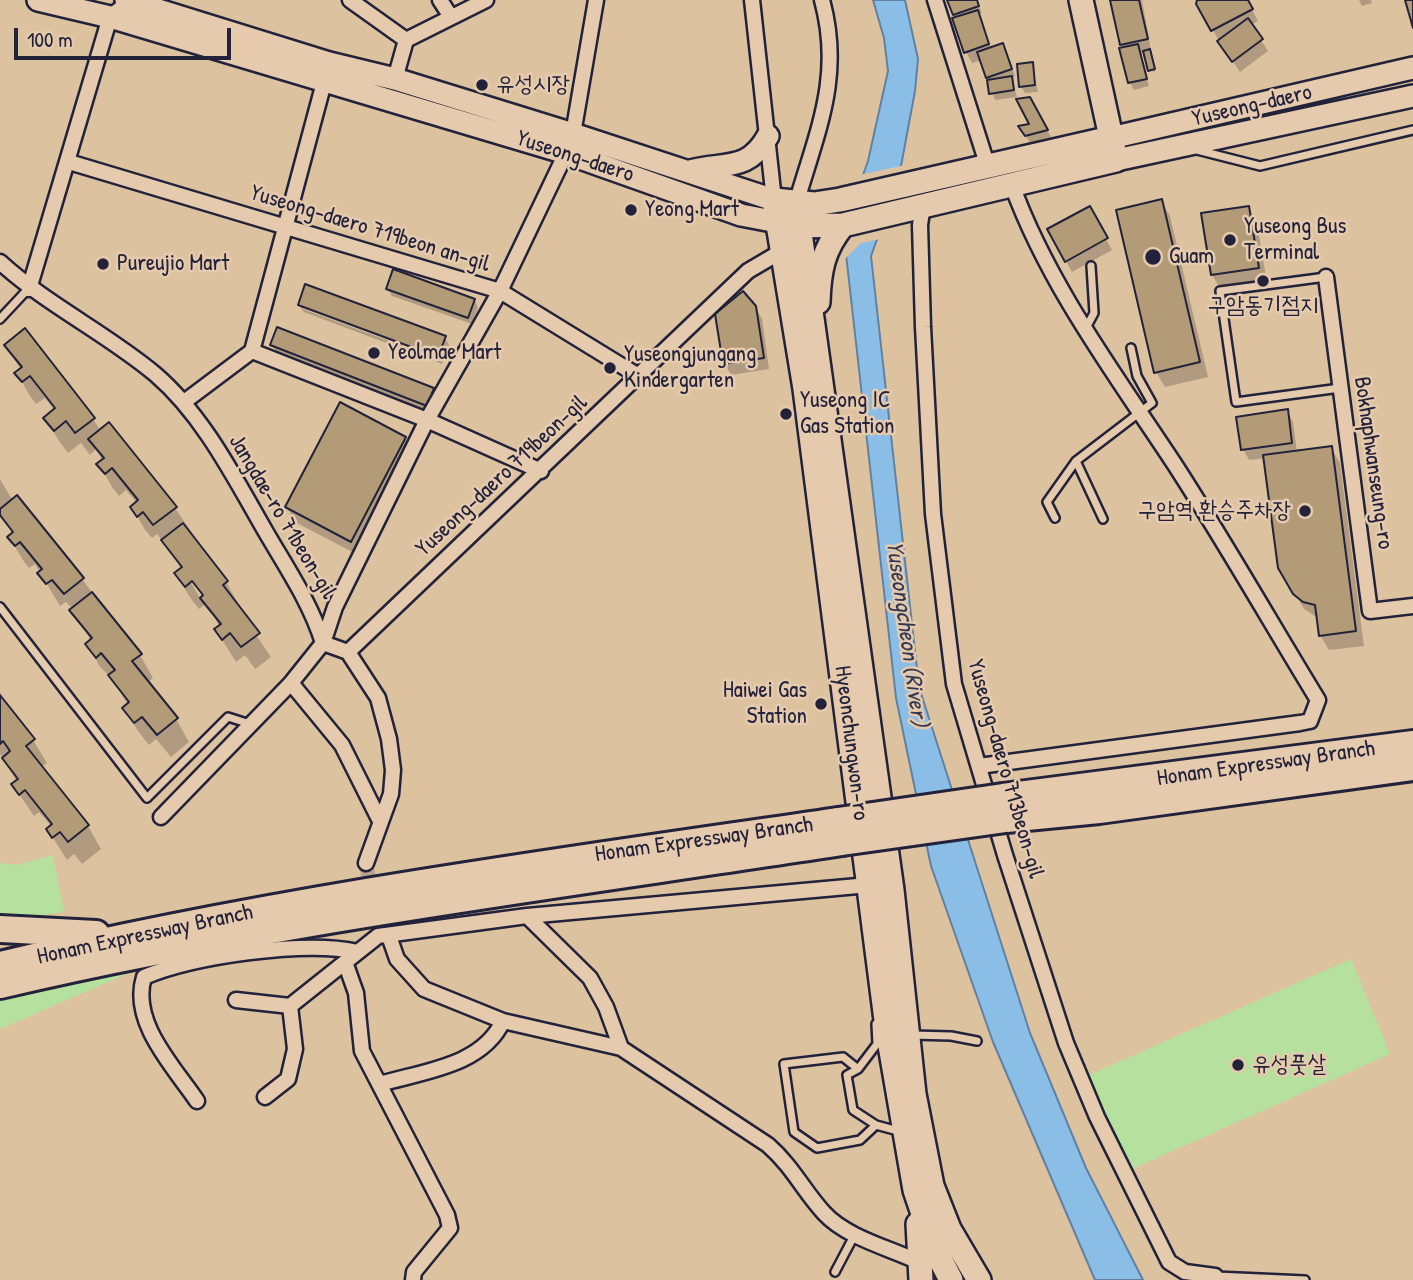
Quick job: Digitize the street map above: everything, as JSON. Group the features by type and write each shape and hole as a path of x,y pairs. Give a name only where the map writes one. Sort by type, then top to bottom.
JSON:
{"highway":[{"name":"Honam Expressway Branch","path":"0,965 132,934 426,880 840,832 1413,744"},
{"name":"Honam Expressway Branch","path":"1005,808 1099,810 1413,767"},
{"name":"Honam Expressway Branch","path":"0,985 118,957 840,832"},
{"path":"0,929 132,934"}],"main road":[{"name":"Yuseong-daero","path":"38,0 327,72 569,143 689,172 786,213 843,225 1012,185 1114,149 1413,68"},
{"name":"Yuseong-daero","path":"129,0 327,72 395,79 569,143 741,215 786,213 988,167 1114,149 1176,145 1413,96"},
{"path":"1081,0 1114,149"},
{"path":"689,172 748,161 760,151 768,136"},
{"path":"786,213 820,387"},
{"name":"Hyeonchungwon-ro","path":"786,213 782,251 807,402 883,997 915,1190 935,1249 951,1280"},
{"path":"820,387 818,312 822,259 828,242 843,225"},
{"name":"Hyeonchungwon-ro","path":"820,387 892,890 905,1035 932,1186 949,1229 979,1280"},
{"path":"915,1190 921,1271"},
{"path":"949,1229 997,1280"}],"street":[{"path":"29,289 69,162 110,16 129,0"},
{"path":"350,0 406,40"},
{"path":"440,0 451,17"},
{"path":"395,79 406,40 486,0"},
{"path":"161,817 290,683 323,643 335,607 428,420 500,291 569,143 596,0"},
{"path":"752,0 768,136 786,213"},
{"path":"786,213 823,117 832,54 822,0"},
{"path":"935,0 988,167"},
{"path":"184,402 252,351 327,72"},
{"name":"Yuseong-daero 719beon an-gil","path":"69,162 500,291 640,377"},
{"path":"979,766 1300,723 1310,721 1315,714 1318,699 1177,468 1138,412 1086,328 1030,227 1012,185"},
{"name":"Yuseong-daero 713beon-gil","path":"919,206 933,514 954,684 1044,977 1097,1117 1169,1262 1185,1272 1216,1278"},
{"name":"Yuseong-daero 719beon-gil","path":"348,652 640,377 748,271 782,251"},
{"name":"Jangdae-ro 71beon-gil","path":"0,262 29,289 83,322 154,374 184,402 232,473 309,605 323,643"},
{"name":"Bokhaphwanseung-ro","path":"1326,276 1370,611 1413,606"},
{"path":"252,351 428,420 541,471"},
{"path":"323,643 348,652 378,698 389,739 392,782 366,863"},
{"path":"290,683 342,745 380,821"},
{"path":"236,1000 290,1006 381,933 527,916 869,885"},
{"path":"527,916 590,978 606,1007 621,1048"},
{"path":"381,933 397,959 424,989 503,1021 621,1048 768,1145 785,1160 823,1212 841,1228 855,1233 921,1271"},
{"path":"197,1101 148,1028 140,990 144,977 166,968 295,947 330,946 358,952"},
{"path":"345,962 356,993 362,1051 403,1126 421,1168 447,1215 450,1228 414,1272 413,1280"},
{"path":"265,1097 288,1079 295,1049 290,1006"},
{"path":"380,1084 478,1054 497,1034 503,1021"}],"lane":[{"path":"1176,145 1260,166 1413,130"},
{"path":"1086,328 1094,313 1091,266"},
{"path":"1326,276 1220,291 1236,402 1340,388"},
{"path":"0,319 29,289"},
{"path":"1055,518 1047,502 1076,461 1152,403 1138,376 1131,348"},
{"path":"1076,461 1104,519"},
{"path":"0,607 147,798 228,718 251,724"},
{"path":"883,997 875,1021 877,1044 858,1069 847,1075 853,1110 876,1125 904,1132"},
{"path":"905,1035 951,1036 977,1041"},
{"path":"858,1069 843,1057 784,1064 794,1132 817,1148 860,1140 876,1125"},
{"path":"835,1272 855,1233"},
{"path":"1216,1278 1305,1280"}],"green space":[{"path":"53,855 64,912 0,921 0,863 17,865"},
{"name":"유성풋살","path":"1351,959 1390,1054 1130,1170 1087,1076"},
{"path":"128,964 129,973 0,1029 0,994"}],"water":[{"name":"Yuseongcheon (River)","path":"873,0 905,0 918,59 915,91 898,182 871,256 919,687 1030,1033 1086,1168 1143,1280 1095,1280 993,1042 931,866 896,698 846,254 854,200 868,161 888,71 884,38"}],"pier":[{"path":"905,165 881,239 861,243 844,260 850,200 859,175"}],"building":[{"path":"947,0 977,0 979,6 953,15"},
{"path":"1110,0 1139,0 1148,39 1120,45"},
{"path":"1197,0 1248,0 1253,9 1211,31 1196,4"},
{"path":"1405,0 1413,0 1413,28"},
{"path":"978,10 989,44 964,53 952,18"},
{"path":"1248,18 1263,39 1232,62 1217,41"},
{"path":"1003,43 1012,69 986,78 977,52"},
{"path":"1138,44 1147,79 1128,83 1119,48"},
{"path":"1150,49 1155,69 1148,71 1143,51"},
{"path":"1033,62 1035,85 1019,87 1017,64"},
{"path":"1012,76 1014,90 989,94 987,80"},
{"path":"1030,97 1048,130 1025,136 1018,126 1029,124 1016,99"},
{"name":"Guam","path":"1162,199 1200,362 1154,373 1116,210"},
{"path":"1090,206 1108,238 1065,262 1047,229"},
{"name":"Yuseong Bus Terminal","path":"1249,206 1259,268 1211,275 1201,213"},
{"path":"393,269 475,299 468,318 386,289"},
{"path":"305,284 446,336 438,357 298,305"},
{"path":"743,291 756,306 764,358 723,364 715,314"},
{"path":"277,327 434,388 427,406 270,345"},
{"path":"25,328 95,418 75,433 66,421 54,431 43,418 55,408 30,376 22,382 14,373 22,367 4,345"},
{"path":"340,402 406,437 351,542 285,507"},
{"path":"1288,409 1292,443 1241,450 1236,417"},
{"path":"109,422 177,507 153,525 143,512 137,517 130,507 138,500 112,468 105,474 96,464 104,458 88,439"},
{"name":"구암역 환승주차장","path":"1332,446 1356,631 1319,636 1315,605 1303,602 1293,594 1278,568 1263,455"},
{"path":"17,495 84,578 64,594 52,580 46,584 37,573 42,569 20,542 15,546 7,537 13,532 0,515 0,509"},
{"path":"183,523 228,581 223,585 260,633 241,647 230,633 222,640 214,629 221,624 200,598 203,595 192,581 185,587 174,573 182,567 161,540"},
{"path":"92,592 142,654 132,661 178,718 157,735 142,717 134,723 122,708 129,702 108,675 115,670 101,653 96,658 85,644 92,638 69,610"},
{"path":"0,695 35,739 26,746 89,825 68,842 60,832 52,838 46,829 52,824 25,790 19,795 11,784 18,779 2,758 10,751 3,741 0,744"}],"tunnel":[{"path":"366,863 377,926"}],"place":[{"name":"유성시장","path":"482,85"},
{"name":"Yeong Mart","path":"631,210"},
{"name":"Yuseong Bus Terminal","path":"1230,240"},
{"name":"Guam","path":"1153,257"},
{"name":"Pureujio Mart","path":"103,264"},
{"name":"구암동기점지","path":"1263,281"},
{"name":"Yeolmae Mart","path":"374,353"},
{"name":"Yuseongjungang Kindergarten","path":"610,368"},
{"name":"Yuseong IC Gas Station","path":"786,414"},
{"name":"구암역 환승주차장","path":"1305,511"},
{"name":"Haiwei Gas Station","path":"821,704"},
{"name":"유성풋살","path":"1238,1065"}]}
